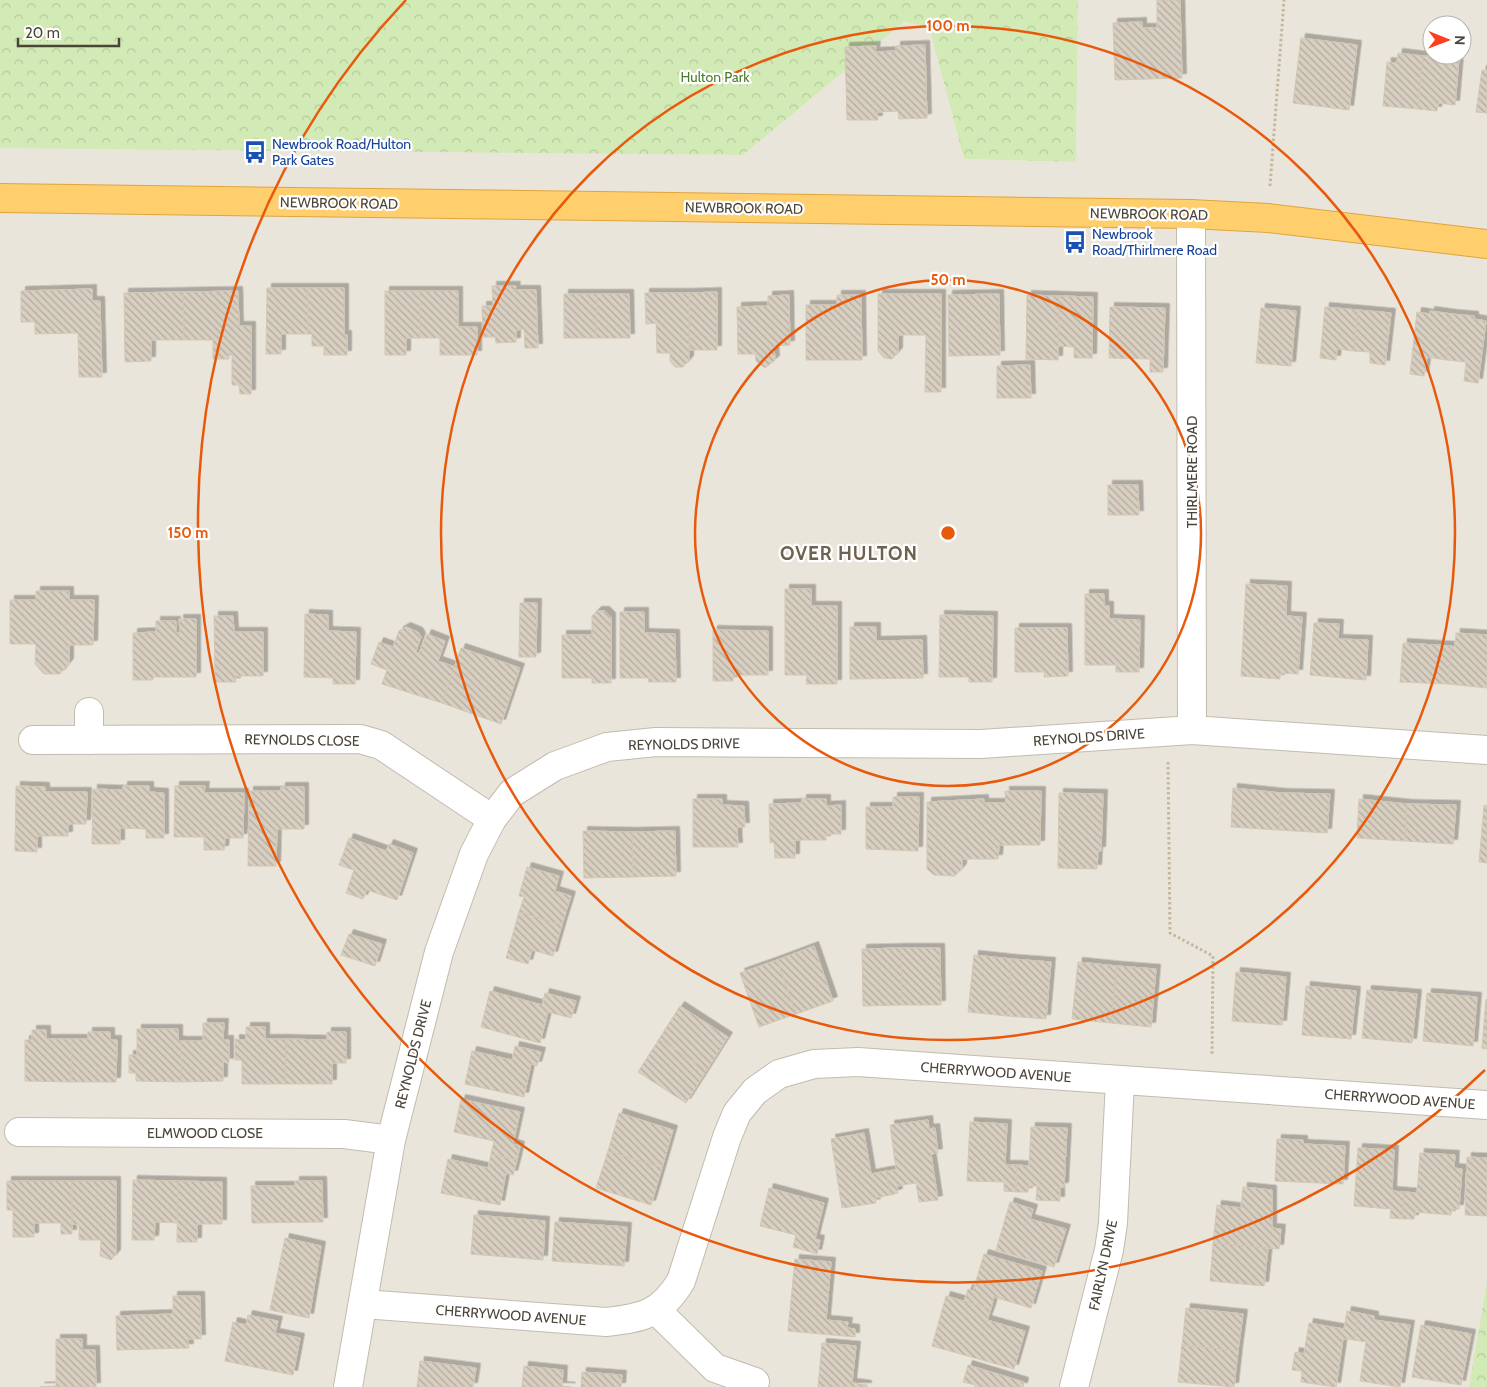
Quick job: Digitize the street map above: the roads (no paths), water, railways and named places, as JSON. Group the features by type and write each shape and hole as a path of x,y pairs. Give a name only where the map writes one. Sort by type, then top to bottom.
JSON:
{"highway":[{"name":"NEWBROOK ROAD","path":"0,198 1191,214 1268,218 1487,244"}],"street":[{"name":"THIRLMERE ROAD","path":"1180,731 1191,214"},
{"path":"89,712 89,740"},
{"name":"REYNOLDS DRIVE","path":"348,1387 391,1140 439,952 474,854 492,819 512,793 554,766 607,747 656,742 981,744 1180,731 1487,750"},
{"name":"REYNOLDS CLOSE","path":"33,740 360,739 381,745 492,819"},
{"name":"CHERRYWOOD AVENUE","path":"363,1304 606,1322 633,1319 657,1310 672,1297 681,1281 727,1137 737,1113 755,1091 779,1074 814,1064 858,1062 1120,1082 1212,1086 1487,1105"},
{"name":"FAIRLYN DRIVE","path":"1074,1387 1109,1250 1113,1223 1120,1082"},
{"name":"ELMWOOD CLOSE","path":"19,1132 344,1134 391,1140"},
{"path":"657,1310 716,1368 755,1382"}],"place":[{"name":"Newbrook Road/Hulton Park Gates","path":"255,152"},
{"name":"Newbrook Road/Thirlmere Road","path":"1075,242"}],"district":[{"name":"OVER HULTON","path":"849,553"}],"park label":[{"name":"Hulton Park","path":"715,77"}]}
